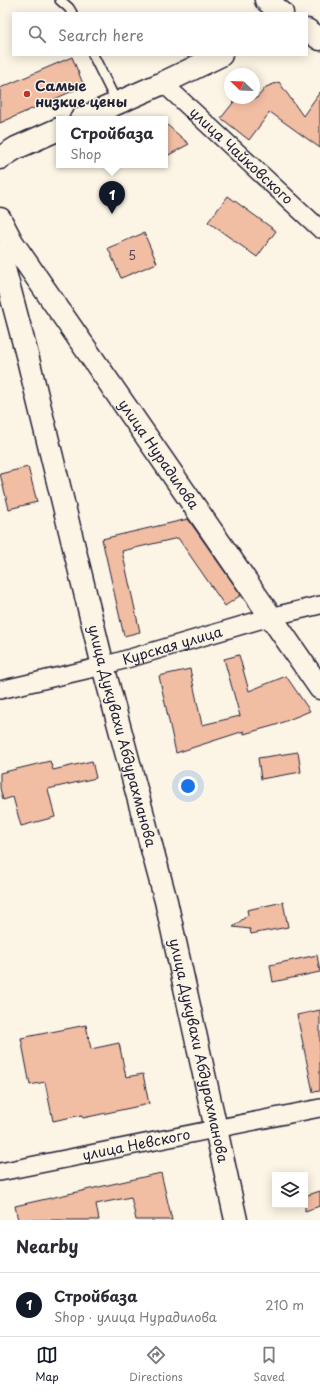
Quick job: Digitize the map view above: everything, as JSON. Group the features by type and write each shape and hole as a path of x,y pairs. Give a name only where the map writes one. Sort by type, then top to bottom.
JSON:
{"street":[{"path":"266,0 281,12"},
{"path":"283,12 289,0"},
{"path":"308,31 320,39"},
{"path":"88,116 163,83 219,56"},
{"name":"улица Чайковского","path":"163,83 320,230"},
{"path":"0,158 16,148 56,130"},
{"name":"улица Нурадилова","path":"0,219 12,242 320,688"},
{"name":"улица Дукувахи Абдурахманова","path":"0,253 28,359 103,666 166,901 218,1130 236,1220"},
{"name":"Курская улица","path":"0,690 103,666 270,617 320,605"},
{"name":"улица Невского","path":"0,1172 218,1130 320,1108"}],"lane":[{"path":"60,0 71,12"},
{"path":"94,56 117,103"}],"building":[{"path":"72,57 84,86 0,123 0,88"},
{"path":"279,82 303,116 320,92 320,148 270,112 249,140 221,118 232,104 260,104 260,94 266,87"},
{"path":"168,126 189,144 168,155"},
{"path":"228,196 276,231 257,257 208,222"},
{"path":"144,233 157,263 121,278 108,248"},
{"path":"28,467 37,502 9,509 0,474"},
{"path":"188,519 241,595 225,606 178,538 122,551 140,632 124,636 102,539"},
{"path":"239,655 249,691 286,676 310,711 276,725 244,734 244,731 176,753 159,676 190,669 202,725 240,716 224,659"},
{"path":"298,752 301,772 261,779 258,758"},
{"path":"50,761 53,770 92,761 96,778 48,789 55,817 21,826 13,797 3,800 0,788 0,773"},
{"path":"283,902 288,927 251,934 250,929 233,927 248,915 247,910"},
{"path":"317,955 320,972 273,982 270,965"},
{"path":"320,1010 320,1091 313,1092 297,1015"},
{"path":"86,1025 91,1049 119,1043 126,1077 143,1074 149,1104 83,1118 82,1115 53,1121 45,1082 30,1085 21,1038"},
{"path":"161,1173 172,1220 136,1220 131,1197 96,1204 99,1220 18,1220 15,1206"},
{"path":"320,1191 320,1206 305,1211 305,1208 308,1208 308,1195"}],"place":[{"name":"Самые низкие цены","path":"27,94"},
{"name":"Стройбаза","path":"112,214"}]}
